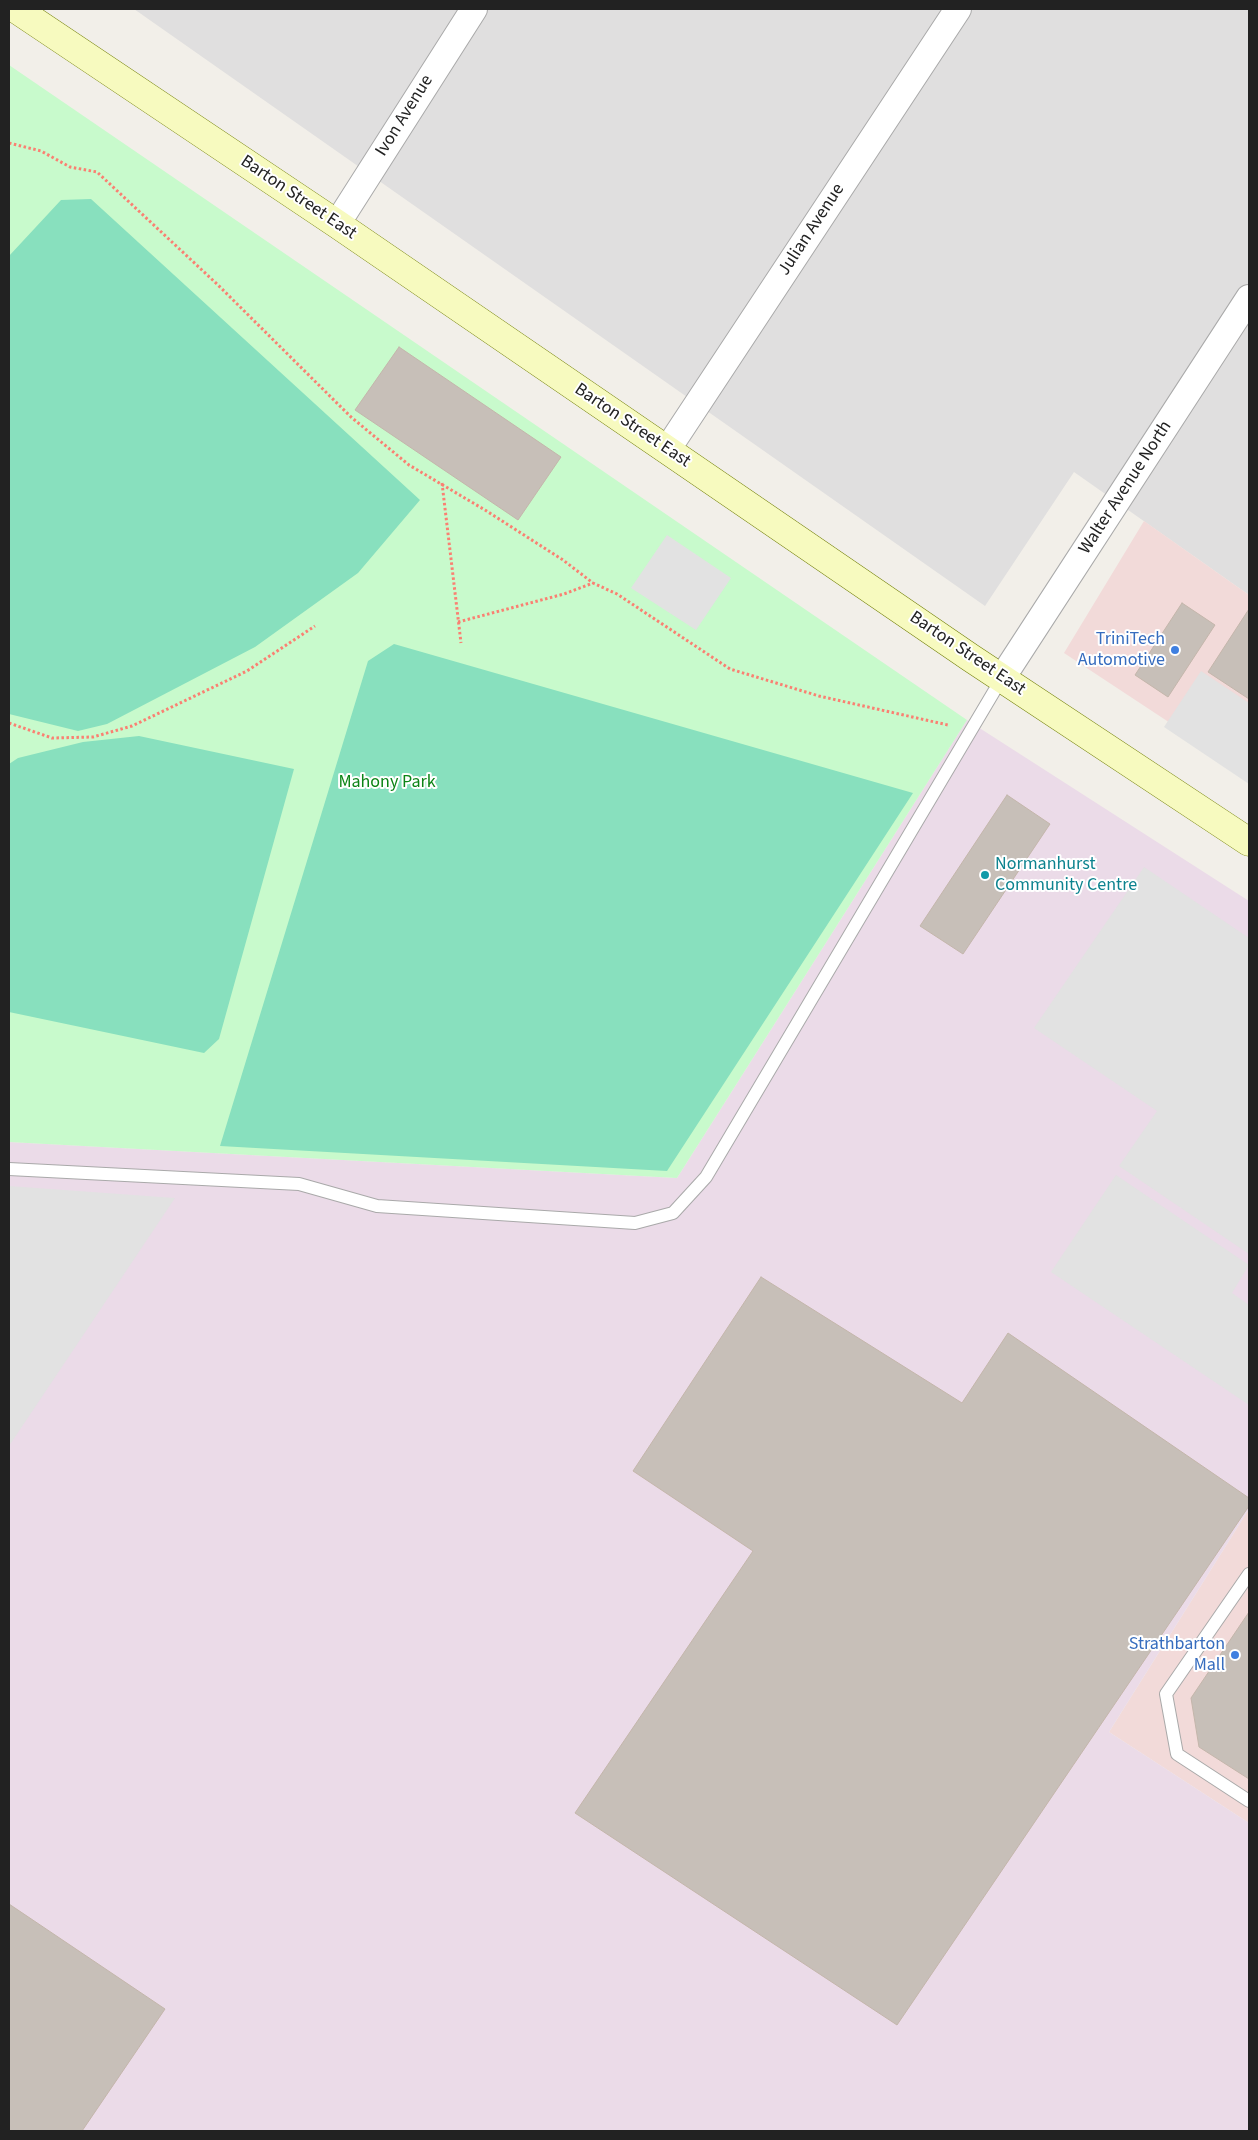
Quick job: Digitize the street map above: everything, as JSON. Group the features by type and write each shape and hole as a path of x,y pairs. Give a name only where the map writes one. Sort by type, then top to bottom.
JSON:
{"main road":[{"name":"Barton Street East","path":"16,9 337,224 1002,678 1249,842"}],"street":[{"name":"Ivon Avenue","path":"337,224 474,9"},
{"name":"Julian Avenue","path":"667,450 958,9"},
{"name":"Walter Avenue North","path":"1002,678 1249,298"}],"lane":[{"path":"9,1168 299,1184 377,1206 635,1224 673,1213 706,1176 1002,678"},
{"path":"1249,1574 1166,1694 1177,1754 1249,1801"}],"path":[{"path":"9,143 41,151 70,167 97,172 218,285 351,417 409,465 442,483 563,560 593,583 617,594 730,669 819,696 950,725"},
{"path":"442,483 461,643"},
{"path":"458,622 564,594 593,583"},
{"path":"9,723 52,738 93,737 132,726 247,672 315,626"}],"shaded area":[{"path":"134,9 1249,9 1249,595 1074,472 985,606"},
{"path":"1144,521 1249,595 1249,775 1064,653"},
{"path":"667,535 731,578 696,630 631,588"},
{"path":"1201,671 1249,703 1249,784 1164,727"},
{"path":"967,720 1249,901 1249,1509 1109,1732 1249,1823 1249,2131 9,2131 9,1142 677,1178"},
{"path":"1144,867 1249,938 1249,1254 1119,1166 1157,1111 1034,1028"},
{"path":"1116,1175 1249,1265 1232,1293 1249,1305 1249,1405 1051,1272"},
{"path":"9,1186 175,1198 9,1446"},
{"path":"1249,1509 1249,1823 1109,1732"}],"green space":[{"name":"Mahony Park","path":"9,65 967,720 677,1178 9,1142"},
{"path":"91,199 420,500 358,573 255,647 107,724 78,731 9,714 9,256 61,200"},
{"path":"394,644 913,793 667,1171 220,1146 368,661"},
{"path":"139,736 294,769 219,1039 204,1053 9,1012 9,764 18,758 83,742"}],"building":[{"path":"399,347 561,457 518,520 355,410"},
{"name":"TriniTech Automotive","path":"1182,603 1215,625 1168,697 1135,675"},
{"path":"1249,609 1249,699 1208,672"},
{"name":"Normanhurst Community Centre","path":"1007,795 1050,824 963,954 920,926"},
{"path":"761,1277 962,1403 1008,1333 1249,1498 1249,1506 897,2025 575,1813 753,1551 633,1471"},
{"name":"Strathbarton Mall","path":"1249,1612 1249,1779 1199,1747 1191,1698"},
{"path":"9,1904 165,2009 82,2131 9,2131"}],"place":[{"name":"TriniTech Automotive","path":"1175,650"},
{"name":"Normanhurst Community Centre","path":"985,875"},
{"name":"Strathbarton Mall","path":"1235,1655"}]}
